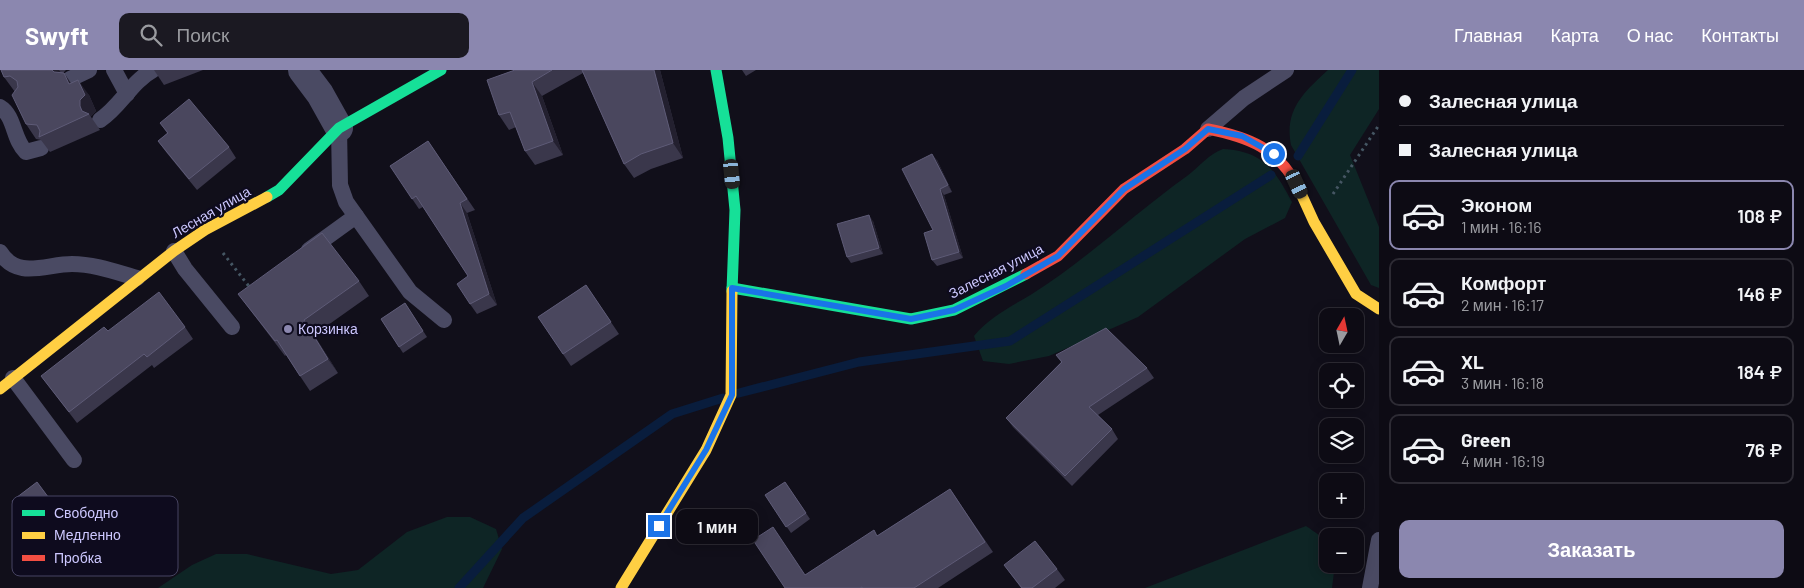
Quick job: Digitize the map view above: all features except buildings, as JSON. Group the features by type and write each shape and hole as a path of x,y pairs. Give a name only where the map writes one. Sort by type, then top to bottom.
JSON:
{"street":[{"path":"302,70 320,94 339,128"},
{"name":"Лесная улица","path":"0,390 137,278 174,251 205,230 279,190 339,128 442,70"},
{"path":"621,588 706,450 732,395 732,288 735,210 728,138 716,70"},
{"path":"1208,129 1242,136 1274,154 1297,184 1314,222 1356,294 1379,309"},
{"name":"Залесная улица","path":"732,288 911,319 954,310 1006,286 1058,256 1124,189 1185,149 1208,129"}],"lane":[{"path":"70,79 89,70"},
{"path":"114,70 127,94"},
{"path":"100,120 112,112 133,85 153,70"},
{"path":"1208,129 1244,98 1286,70"},
{"path":"19,101 2,108 21,148 26,152 41,148"},
{"path":"339,128 340,186 346,202 390,261 410,292 444,320"},
{"path":"306,252 356,216"},
{"path":"174,251 185,269 232,327"},
{"path":"4,264 29,270 72,264 104,269 137,278"},
{"path":"13,378 74,460"},
{"path":"1370,588 1379,540"}],"path":[{"path":"1314,222 1379,125"},
{"path":"205,230 253,291"}],"green space":[{"path":"1328,70 1379,70 1379,109 1350,155 1379,227 1379,288 1371,285 1291,145 1290,122 1293,112 1304,94"},
{"path":"1223,149 1248,154 1266,164 1280,180 1292,202 1285,218 1245,239 1138,317 1049,356 1009,364 983,361 974,336 980,329 1001,312 1032,294 1072,266 1209,157"},
{"path":"447,517 470,517 496,529 502,549 483,588 158,588 192,565 216,554 247,554 331,574 358,570 407,532"},
{"path":"1306,526 1319,536 1319,573 1334,573 1332,588 1145,588"}],"waterway":[{"path":"1298,156 1352,70"},
{"path":"735,394 859,362 1010,341 1271,175"},
{"path":"459,588 523,518 672,414 723,398"}],"traffic: fast":[{"path":"267,197 279,190 339,128 441,70"},
{"path":"716,70 728,138 735,210 732,291"},
{"path":"732,288 911,319 954,310 1026,274"}],"traffic: slow":[{"path":"1298,187 1314,222 1356,294 1379,309"},
{"path":"0,389 174,251 205,230 267,197"},
{"path":"621,588 706,450 731,395 732,291"}],"traffic: jam":[{"path":"1026,274 1058,256 1124,189 1185,149 1208,129 1236,136 1260,146 1281,163 1298,187"}],"place":[{"name":"Корзинка","path":"288,329"}],"route":[{"path":"659,526 706,450 732,395 732,288 911,319 954,310 1006,286 1058,256 1124,189 1185,149 1208,129 1242,136 1274,154"}]}
